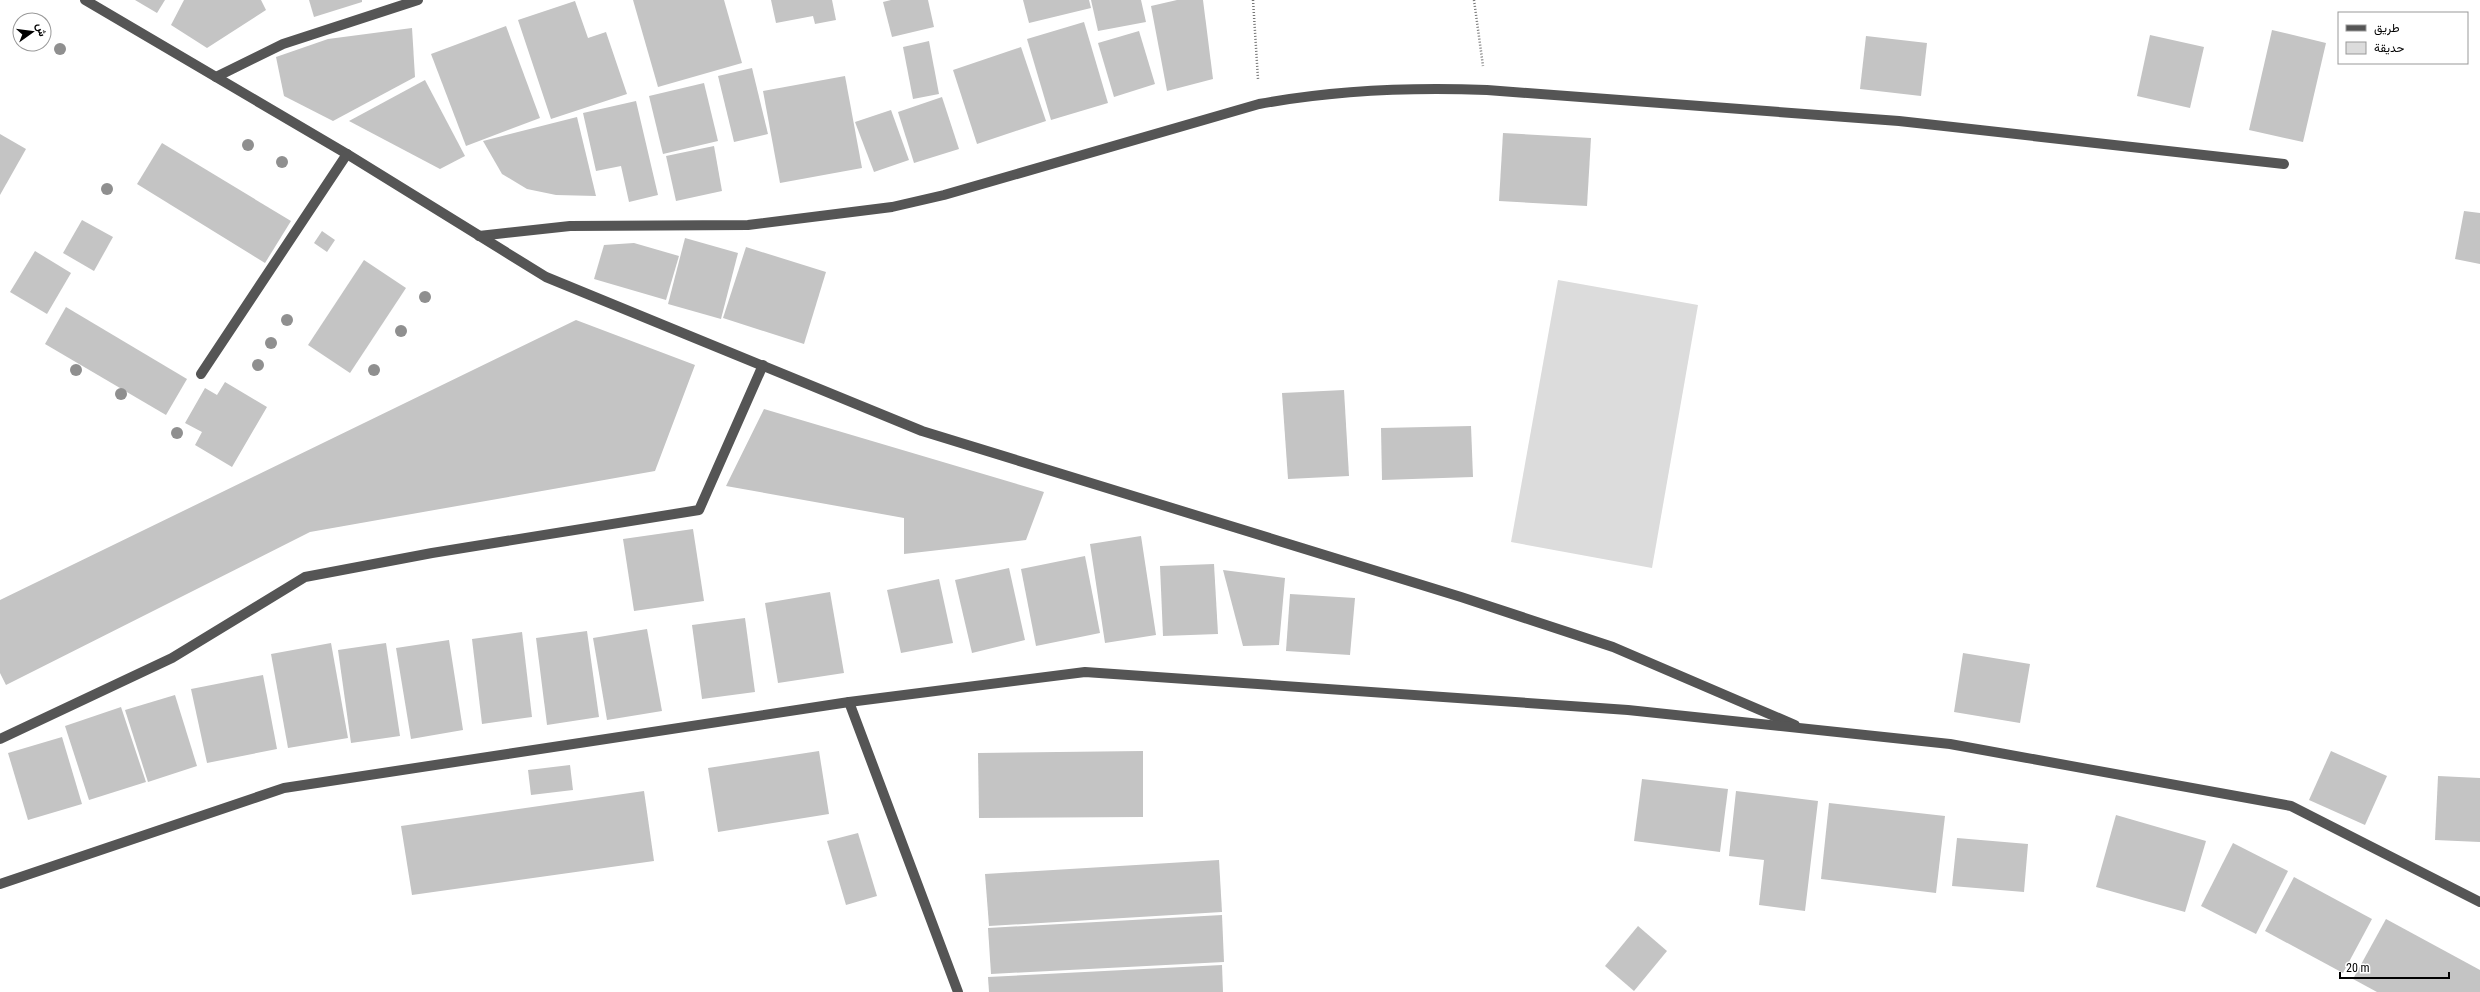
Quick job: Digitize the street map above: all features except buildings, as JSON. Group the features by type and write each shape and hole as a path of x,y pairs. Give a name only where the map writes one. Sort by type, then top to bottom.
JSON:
{"street":[{"path":"85,0 347,154 546,277 922,431 1462,597 1613,647 1804,729"},
{"path":"216,76 283,44 418,0"},
{"path":"479,236 570,226 748,225 892,207 944,195 1259,104 1308,95 1367,90 1430,88 1486,90 1900,121 2284,164"},
{"path":"201,374 347,154"},
{"path":"0,739 172,658 305,577 432,553 699,510 763,365"},
{"path":"0,884 284,788 849,702 1085,672 1628,710 1950,744 2292,806 2480,902"},
{"path":"849,702 958,992"}],"path":[{"path":"1253,0 1259,104"},
{"path":"1474,0 1486,90"}],"green space":[{"path":"1558,280 1698,305 1652,568 1511,542"}]}
